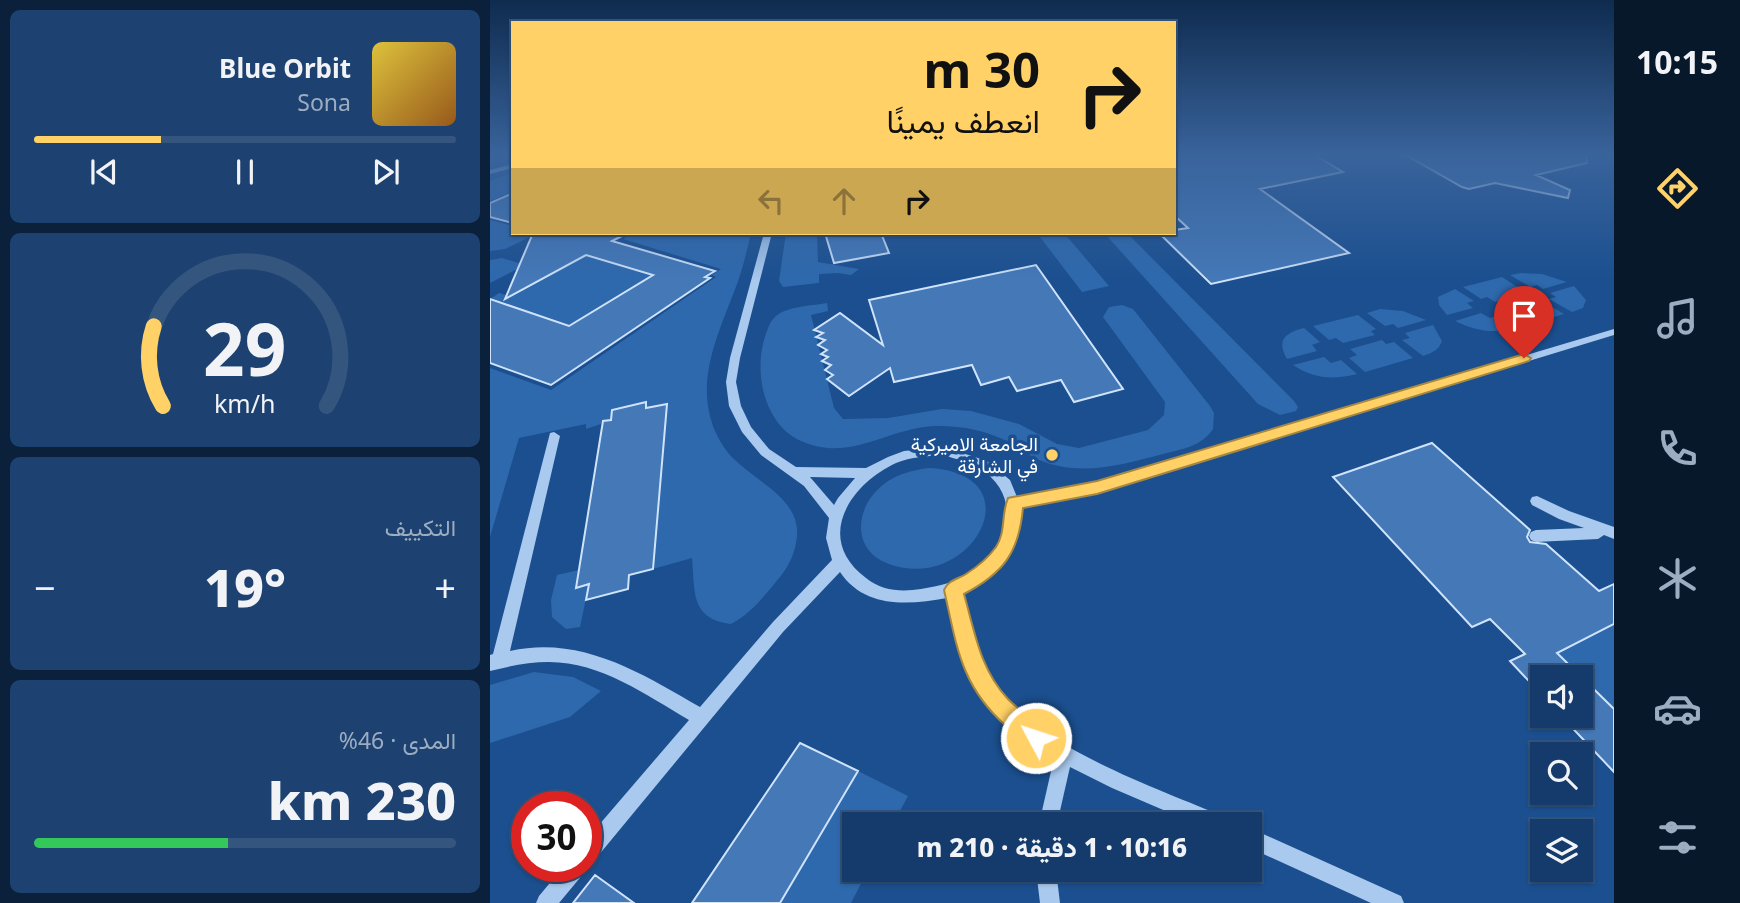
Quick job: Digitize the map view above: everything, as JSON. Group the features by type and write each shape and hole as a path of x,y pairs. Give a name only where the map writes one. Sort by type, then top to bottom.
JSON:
{"street":[{"path":"768,235 731,382 735,405 746,429 765,452 816,491 835,516"},
{"path":"1014,503 1097,488 1613,331"},
{"path":"554,436 495,662 535,654 562,653 587,657 622,673 701,717"},
{"path":"944,451 969,456 990,466 1006,482 1014,503 1013,527 1003,551 990,566 973,580 953,590 926,597 898,597 873,591 853,579 839,563 832,540 835,516 848,492 867,473 891,460 917,452 944,451"},
{"path":"791,472 867,473"},
{"path":"1537,500 1564,515 1614,534"},
{"path":"1536,536 1563,533 1614,534"},
{"path":"602,836 778,626 839,563"},
{"path":"953,590 975,672 1011,718 1036,738 1064,754 1192,812"},
{"path":"1051,812 1064,754"},
{"path":"1262,843 1394,903"},
{"path":"546,903 563,882"},
{"path":"1047,882 1050,903"}],"shaded area":[{"path":"490,220 511,225 511,235 534,235 505,249 490,251"},
{"path":"630,235 751,235 739,278 712,352 707,387 708,405 713,427 724,447 744,468 778,495 794,516 797,528 794,552 783,573 752,609 731,624 718,621 701,610 695,592 692,558 653,569 667,404 655,406 645,414 646,402 613,410 611,420 586,429 586,424 519,438 490,537 490,368 551,390 716,277 712,275 721,269 623,239"},
{"path":"786,235 817,235 818,262 859,269 851,275 819,274 819,283 783,287 779,281"},
{"path":"1039,235 1066,235 1109,286 1082,292"},
{"path":"1106,235 1129,235 1298,407 1296,411 1280,415 1258,404"},
{"path":"576,253 653,275 569,326 490,299 499,293 510,296 575,261"},
{"path":"502,258 525,265 490,283 490,260"},
{"path":"1542,274 1567,282 1543,289 1537,285 1530,287 1510,275"},
{"path":"1502,277 1522,290 1518,291 1522,294 1495,302 1487,297 1481,299 1463,287"},
{"path":"1574,286 1586,300 1583,308 1572,312 1549,299 1556,297 1550,293"},
{"path":"1455,289 1474,301 1467,303 1473,308 1447,315 1439,305 1438,297"},
{"path":"1530,299 1535,303 1542,301 1564,314 1523,326 1504,314 1511,312 1503,307"},
{"path":"827,303 828,311 811,315 834,408 843,419 888,418 942,409 971,411 1019,424 1057,444 1079,448 1148,430 1164,415 1165,402 1103,317 1109,307 1122,305 1133,309 1210,406 1214,413 1213,429 1203,440 1184,449 1116,465 1085,468 1055,465 1035,458 999,437 957,427 922,427 871,442 837,448 820,447 801,441 789,434 779,423 765,398 760,368 761,354 768,327 776,316 793,308"},
{"path":"1380,309 1403,311 1426,320 1398,328 1393,324 1385,326 1367,313"},
{"path":"1481,313 1490,318 1498,316 1515,328 1485,330 1455,321"},
{"path":"1358,315 1376,329 1371,331 1375,335 1343,343 1336,338 1329,340 1313,326"},
{"path":"1433,325 1442,341 1432,352 1423,356 1402,340 1410,338 1405,333"},
{"path":"1304,328 1320,342 1312,345 1317,351 1287,359 1282,347 1284,338"},
{"path":"1382,340 1386,344 1394,342 1413,358 1365,372 1349,358 1357,355 1350,349"},
{"path":"1324,357 1331,363 1341,360 1357,374 1324,377 1293,365"},
{"path":"929,468 962,475 980,490 986,509 981,530 967,548 945,562 919,569 889,564 868,549 863,538 861,527 867,504 874,493 889,481 905,473"},
{"path":"579,570 576,588 589,584 580,627 566,629 552,617 551,600 557,575"},
{"path":"1614,624 1614,709 1593,688 1593,665 1569,665 1557,653"},
{"path":"534,672 573,677 601,691 570,717 490,743 490,685"},
{"path":"858,771 908,796 899,812 842,812 842,882 862,882 851,903 780,903"}],"building":[{"path":"511,196 511,222 490,217 490,203"},
{"path":"1176,196 1270,196 1349,253 1211,284 1161,235 1176,235 1176,230 1188,228 1176,217"},
{"path":"532,235 624,235 612,241 715,271 705,277 710,278 551,385 490,363 490,299 569,326 653,275 586,255 505,299"},
{"path":"826,235 882,235 889,253 834,263"},
{"path":"1036,265 1123,389 1074,402 1061,380 1017,391 1009,377 981,385 972,365 894,382 890,368 849,396 827,379 833,375 825,370 831,365 822,361 828,357 821,354 827,350 818,345 825,340 816,337 823,333 814,330 840,313 883,345 869,300"},
{"path":"646,402 646,408 667,404 653,569 629,575 628,589 586,600 589,584 576,588 603,421 611,420 612,410"},
{"path":"1432,443 1530,530 1527,537 1530,542 1546,544 1599,591 1614,584 1614,624 1557,653 1569,665 1530,665 1530,682 1510,661 1525,654 1490,619 1472,627 1333,477"},
{"path":"1593,688 1614,709 1614,772 1593,750 1593,742 1586,742 1572,728 1593,728"},
{"path":"800,743 858,771 780,903 692,903"},
{"path":"602,880 634,903 573,903 590,882"}],"place":[{"name":"الجامعة الاميركية في الشارقة","path":"1052,455"}],"route":[{"path":"1036,738 990,696 975,672 953,590 973,580 1003,551 1015,519 1014,503 1097,488 1524,358"}]}
